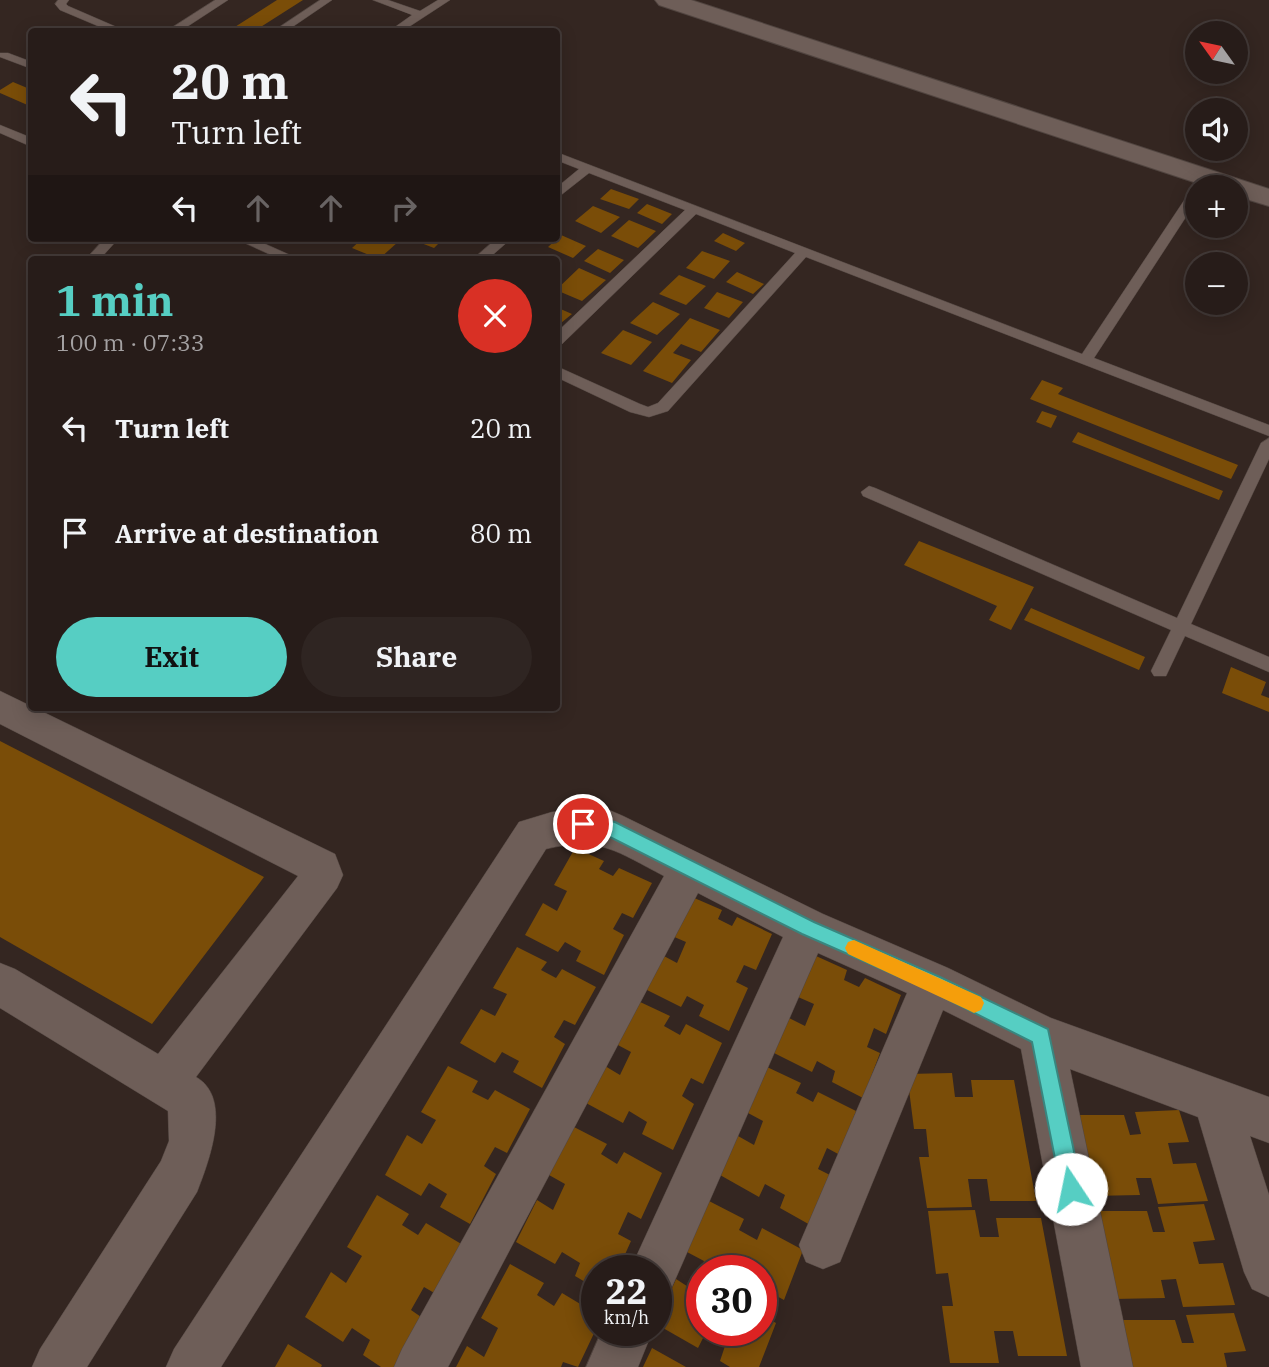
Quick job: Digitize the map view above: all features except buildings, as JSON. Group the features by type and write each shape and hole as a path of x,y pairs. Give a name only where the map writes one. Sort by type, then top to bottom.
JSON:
{"main road":[{"path":"667,0 1185,180"},
{"path":"1248,194 1269,198"}],"street":[{"path":"0,706 321,867 323,875 165,1081"},
{"path":"192,1367 533,835 583,824 609,828 808,928 933,983 1041,1036 1269,1120"},
{"path":"420,1367 690,868"},
{"path":"662,1255 808,928"},
{"path":"823,1245 933,983"},
{"path":"0,984 191,1099 192,1141 180,1175 58,1367"},
{"path":"1041,1036 1107,1367"},
{"path":"1217,1103 1269,1272"},
{"path":"612,1367 621,1346"}],"lane":[{"path":"64,0 60,4 64,8 113,28"},
{"path":"177,28 223,0"},
{"path":"283,28 327,0"},
{"path":"378,0 419,14"},
{"path":"399,28 445,0"},
{"path":"4,55 28,64"},
{"path":"0,129 28,141"},
{"path":"560,158 1269,431"},
{"path":"560,192 588,168"},
{"path":"1085,360 1185,208"},
{"path":"560,338 694,209"},
{"path":"96,256 108,242"},
{"path":"251,242 285,256"},
{"path":"484,256 500,242"},
{"path":"560,373 635,408 649,412 663,407 804,251"},
{"path":"1160,671 1269,443"},
{"path":"869,492 1269,665"}],"slow traffic":[{"path":"854,948 974,1003"}],"route":[{"path":"583,824 609,828 808,928 933,983 1041,1036 1071,1189"}]}
